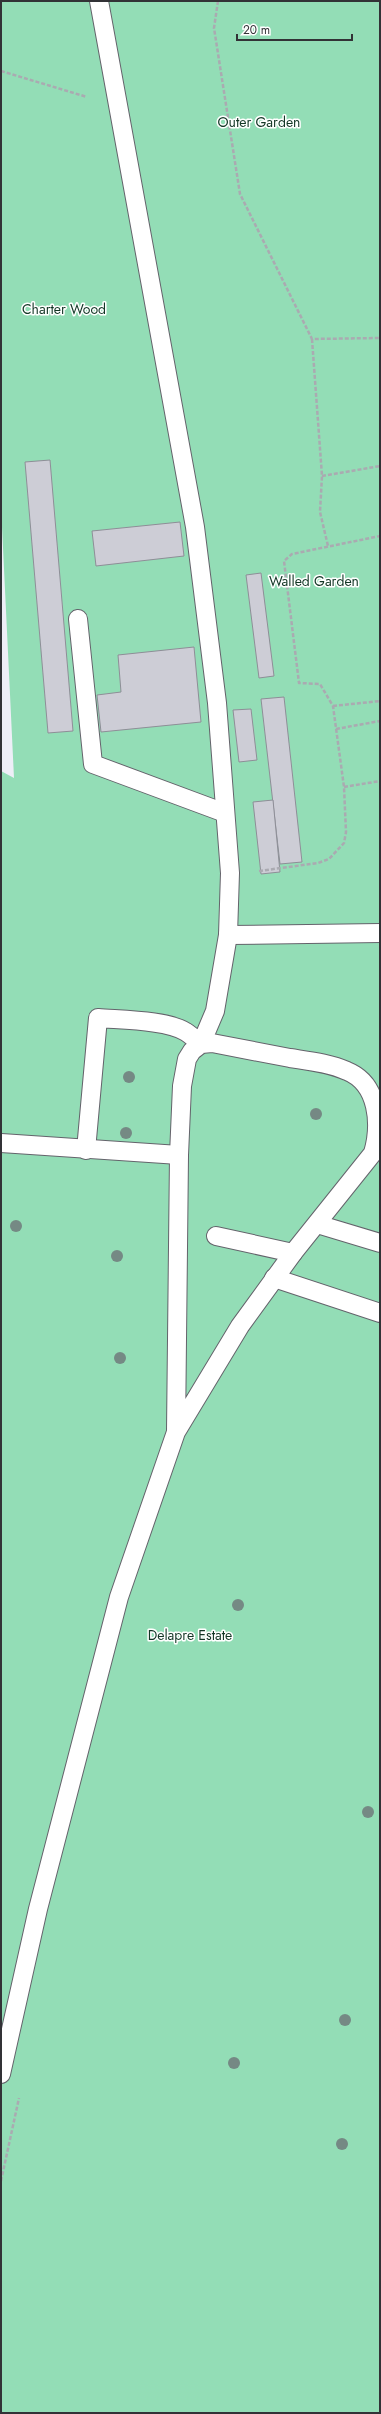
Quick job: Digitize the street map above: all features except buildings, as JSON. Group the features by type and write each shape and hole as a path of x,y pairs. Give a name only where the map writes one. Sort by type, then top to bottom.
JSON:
{"lane":[{"path":"99,1 195,527 217,703 230,873 228,935 215,1011 201,1044 192,1051 187,1059 182,1086 179,1155 176,1432"},
{"path":"78,619 93,764 226,813"},
{"path":"228,935 380,933"},
{"path":"1,2074 38,1909 119,1597 176,1432 240,1326 293,1253 373,1153 378,1134 375,1104 363,1082 348,1071 321,1064 212,1043 201,1044 186,1031 144,1022 98,1018 86,1150"},
{"path":"1,1143 86,1150 179,1155"},
{"path":"317,1224 380,1243"},
{"path":"216,1236 293,1253"},
{"path":"274,1278 380,1313"}],"path":[{"path":"218,1 214,28 240,194 312,339 322,476 320,512 328,546"},
{"path":"1,71 118,106"},
{"path":"312,339 380,338"},
{"path":"322,476 380,466"},
{"path":"230,873 318,863 329,859 344,843 346,832 344,787 333,706 320,684 299,684 284,561 292,554 380,536"},
{"path":"333,706 380,701"},
{"path":"336,729 380,721"},
{"path":"344,787 380,781"},
{"path":"1,2181 20,2096"}],"green space":[{"name":"Delapre Estate","path":"1,1 380,1 380,2413 1,2413 1,771 14,778 1,506"}],"park label":[{"name":"Outer Garden","path":"259,122"},
{"name":"Charter Wood","path":"64,309"},
{"name":"Walled Garden","path":"314,581"}]}
